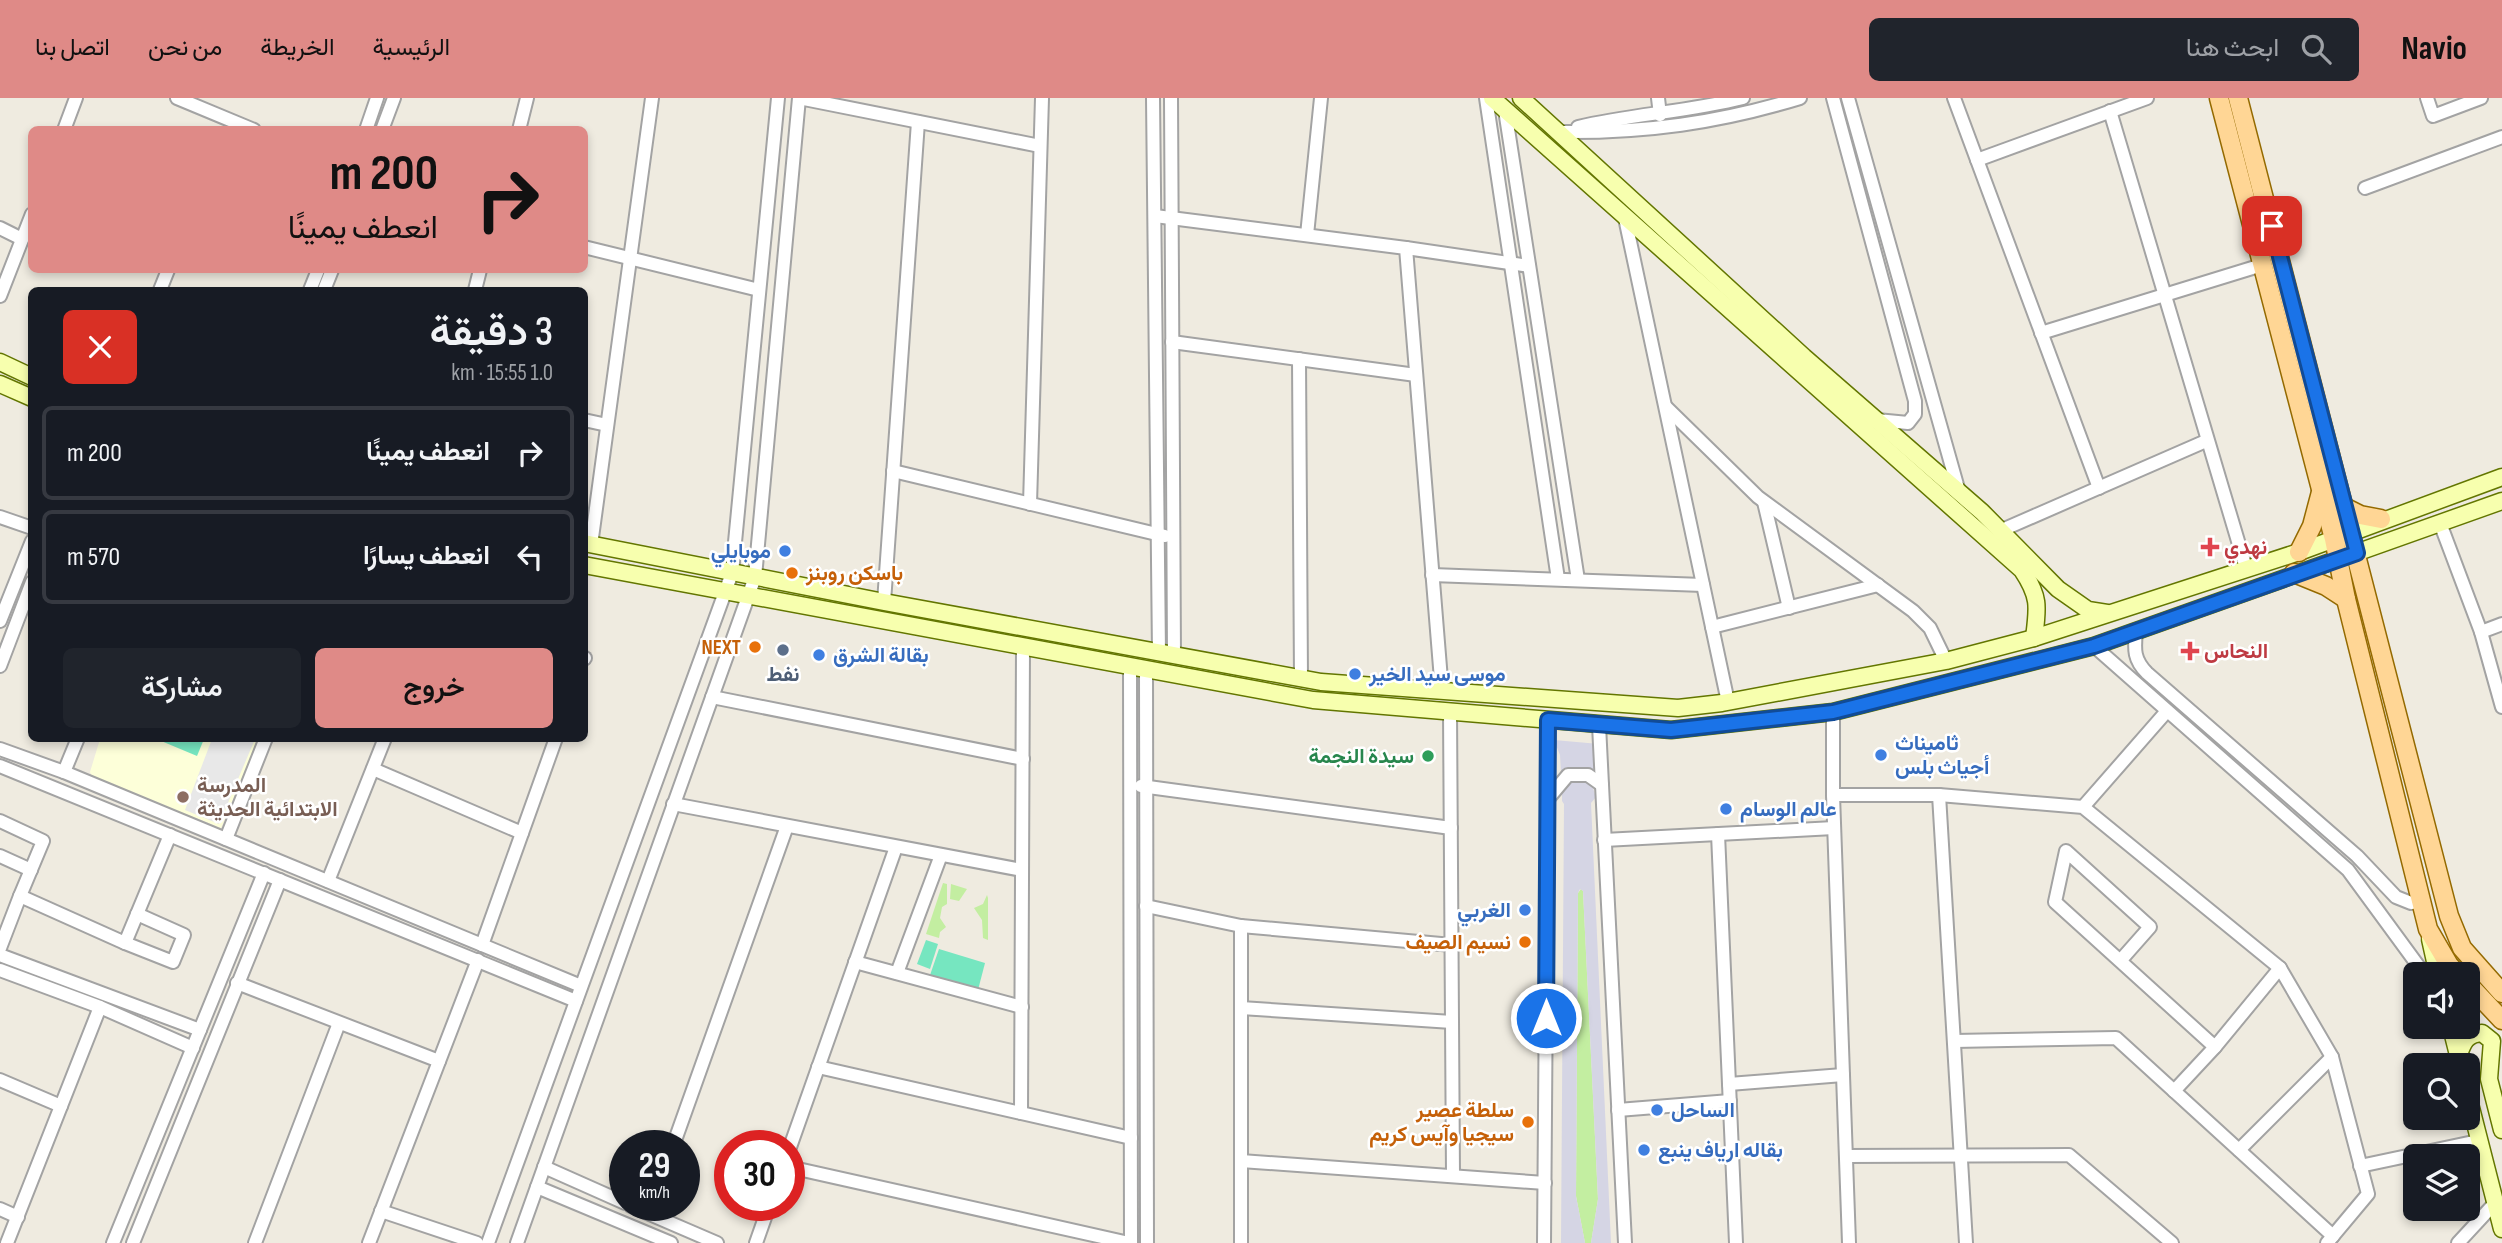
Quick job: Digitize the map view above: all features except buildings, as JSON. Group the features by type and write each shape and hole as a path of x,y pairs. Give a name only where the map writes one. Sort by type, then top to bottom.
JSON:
{"main road":[{"path":"1489,98 2022,570 2035,590 2037,602 2034,638"},
{"path":"1521,98 1804,357 2002,530 2071,601 2088,610 2113,614"},
{"path":"2219,98 2334,539 2346,599 2435,962"},
{"path":"2238,98 2449,916 2462,948 2502,993"},
{"path":"0,362 28,375"},
{"path":"0,384 28,396"},
{"path":"588,544 884,603 1301,679 1441,692 1678,708 1728,702 1946,660 2034,638 2299,552 2502,477"},
{"path":"2299,552 2312,526 2321,492"},
{"path":"588,566 1313,700 1671,730 1833,712 2094,646 2502,501"},
{"path":"2344,507 2360,516 2381,520"},
{"path":"2294,573 2326,586 2346,599"},
{"path":"2428,929 2447,962"},
{"path":"2480,997 2502,1020"},
{"path":"2461,1053 2465,1038 2473,1033 2488,1035 2497,1050 2489,1079 2502,1130"},
{"path":"2476,1130 2502,1229"}],"street":[{"path":"66,126 76,98"},
{"path":"177,98 245,126"},
{"path":"367,126 377,98"},
{"path":"384,126 394,98"},
{"path":"520,126 527,98"},
{"path":"588,544 652,98"},
{"path":"488,1243 732,572 778,98"},
{"path":"517,1243 755,577 799,98 1040,146"},
{"path":"1030,504 1042,98"},
{"path":"1153,98 1158,534 1166,654"},
{"path":"1166,654 1173,538 1171,98"},
{"path":"1307,235 1321,98"},
{"path":"1489,98 1558,579"},
{"path":"1658,98 1660,115"},
{"path":"1559,132 1614,118 1660,115 1743,98"},
{"path":"1559,132 1623,133 1674,127 1725,119 1800,98"},
{"path":"1833,98 1915,401 1914,414 1908,423 1877,420"},
{"path":"1848,98 1959,492"},
{"path":"1954,98 2099,488"},
{"path":"1977,160 2147,98"},
{"path":"2427,98 2433,116 2482,98"},
{"path":"1505,110 1578,580"},
{"path":"2110,111 2206,441 2246,568"},
{"path":"218,126 222,116"},
{"path":"884,603 918,122"},
{"path":"2365,188 2502,137"},
{"path":"1155,216 1529,266"},
{"path":"1625,218 1728,702"},
{"path":"0,296 28,224"},
{"path":"0,228 22,239"},
{"path":"588,248 759,290"},
{"path":"1406,248 1441,692"},
{"path":"2041,333 2262,265"},
{"path":"1172,342 1416,375"},
{"path":"1299,359 1301,679"},
{"path":"1665,406 1764,502 1913,611 1930,628 1946,660"},
{"path":"588,421 607,425"},
{"path":"2002,530 2206,441"},
{"path":"893,471 1173,538"},
{"path":"1764,502 1789,608"},
{"path":"0,517 28,527"},
{"path":"2440,523 2481,632 2502,706"},
{"path":"0,621 28,551"},
{"path":"1432,575 1703,585"},
{"path":"1712,627 1878,585"},
{"path":"0,666 28,592"},
{"path":"2481,632 2502,624"},
{"path":"2136,632 2134,650 2138,663 2147,673 2357,856 2396,897 2411,903 2421,901"},
{"path":"2094,646 2348,870 2415,962"},
{"path":"1021,1113 1023,647"},
{"path":"805,1171 1130,1243 1130,666"},
{"path":"1146,669 1147,1243"},
{"path":"712,697 1023,759"},
{"path":"1450,711 1453,1176"},
{"path":"2083,807 2167,711"},
{"path":"1833,712 1833,795 1849,1243"},
{"path":"1544,1243 1548,720"},
{"path":"1600,725 1625,1243"},
{"path":"64,772 76,742"},
{"path":"226,839 263,742"},
{"path":"328,881 383,742"},
{"path":"482,945 555,742"},
{"path":"0,749 64,772 582,986"},
{"path":"0,766 576,1001"},
{"path":"373,769 522,833"},
{"path":"1547,800 1568,775 1588,775 1602,785"},
{"path":"1130,785 1451,828"},
{"path":"1833,795 1939,795 2083,807 2280,968 2332,1057 2368,1194 2330,1240 2239,1150 2116,1038 1954,1041"},
{"path":"1939,795 1966,1243"},
{"path":"673,804 1022,870"},
{"path":"0,821 43,841 0,948"},
{"path":"679,1130 787,826"},
{"path":"1604,839 1834,828"},
{"path":"1718,834 1737,1243"},
{"path":"125,943 170,835"},
{"path":"796,1130 896,847"},
{"path":"2120,961 2150,927 2066,851 2055,902 2120,961 2215,1047"},
{"path":"897,973 941,855"},
{"path":"0,856 30,870"},
{"path":"113,1243 264,873"},
{"path":"133,1243 280,880"},
{"path":"20,896 173,962 184,935 137,914"},
{"path":"1146,906 1241,926 1452,945"},
{"path":"1241,926 1241,1243"},
{"path":"0,955 200,1030"},
{"path":"369,1243 478,960"},
{"path":"855,962 1022,1007"},
{"path":"2175,1091 2280,968"},
{"path":"0,970 100,1007 193,1048"},
{"path":"237,983 439,1061"},
{"path":"7,1243 100,1007"},
{"path":"1241,1008 1452,1021"},
{"path":"255,1243 339,1023"},
{"path":"2239,1150 2332,1057"},
{"path":"818,1067 1130,1138"},
{"path":"1730,1084 1843,1075"},
{"path":"0,1080 61,1106"},
{"path":"1618,1110 1730,1101"},
{"path":"2360,1166 2478,1141"},
{"path":"1846,1156 2069,1155 2170,1242"},
{"path":"1241,1161 1545,1183"},
{"path":"544,1167 609,1196"},
{"path":"537,1187 671,1243"},
{"path":"2458,1243 2495,1203"},
{"path":"0,1209 18,1217"},
{"path":"381,1211 477,1243"},
{"path":"672,1221 717,1243"},
{"path":"756,1243 764,1221"}],"shaded area":[{"path":"1554,740 1599,744 1593,775 1576,768 1561,773 1560,755"},
{"name":"المدرسة الابتدائية الحديثة","path":"99,742 257,742 221,828 186,814 183,819 94,781 90,772"},
{"path":"211,742 254,742 219,824 185,810"},
{"path":"1569,779 1586,779 1592,785 1596,797 1591,803 1611,1243 1591,1243 1598,1199 1583,891 1580,889 1576,1196 1585,1243 1561,1243 1562,787"}],"green space":[{"path":"164,742 203,742 197,756"},
{"path":"943,883 947,884 947,904 942,907 940,918 946,927 940,932 939,938 926,934"},
{"path":"951,884 967,889 959,901 950,899"},
{"path":"1581,889 1598,1199 1591,1243 1585,1243 1576,1196 1578,893"},
{"path":"987,895 988,940 983,938 982,920 974,908 983,904"},
{"path":"926,940 938,944 930,969 917,964"},
{"path":"939,949 985,963 978,990 929,978"}],"place":[{"name":"نهدي","path":"2210,547"},
{"name":"موبايلي","path":"785,551"},
{"name":"باسكن روبنز","path":"792,573"},
{"name":"NEXT","path":"755,647"},
{"name":"نفط","path":"783,650"},
{"name":"النحاس","path":"2190,651"},
{"name":"بقالة الشرق","path":"819,655"},
{"name":"موسى سيد الخير","path":"1355,674"},
{"name":"ثاميناث أجياث بلس","path":"1881,755"},
{"name":"سيدة النجمة","path":"1428,756"},
{"name":"المدرسة الابتدائية الحديثة","path":"183,797"},
{"name":"عالم الوسام","path":"1726,809"},
{"name":"الغربي","path":"1525,910"},
{"name":"نسيم الصيف","path":"1525,942"},
{"name":"الساحل","path":"1657,1110"},
{"name":"سلطة عصير سيجيا وآيس كريم","path":"1528,1122"},
{"name":"بقاله ارياف ينبع","path":"1644,1150"}],"route":[{"path":"1546,1018 1548,720 1671,730 1833,712 2094,646 2294,573 2357,553 2272,226"}]}
